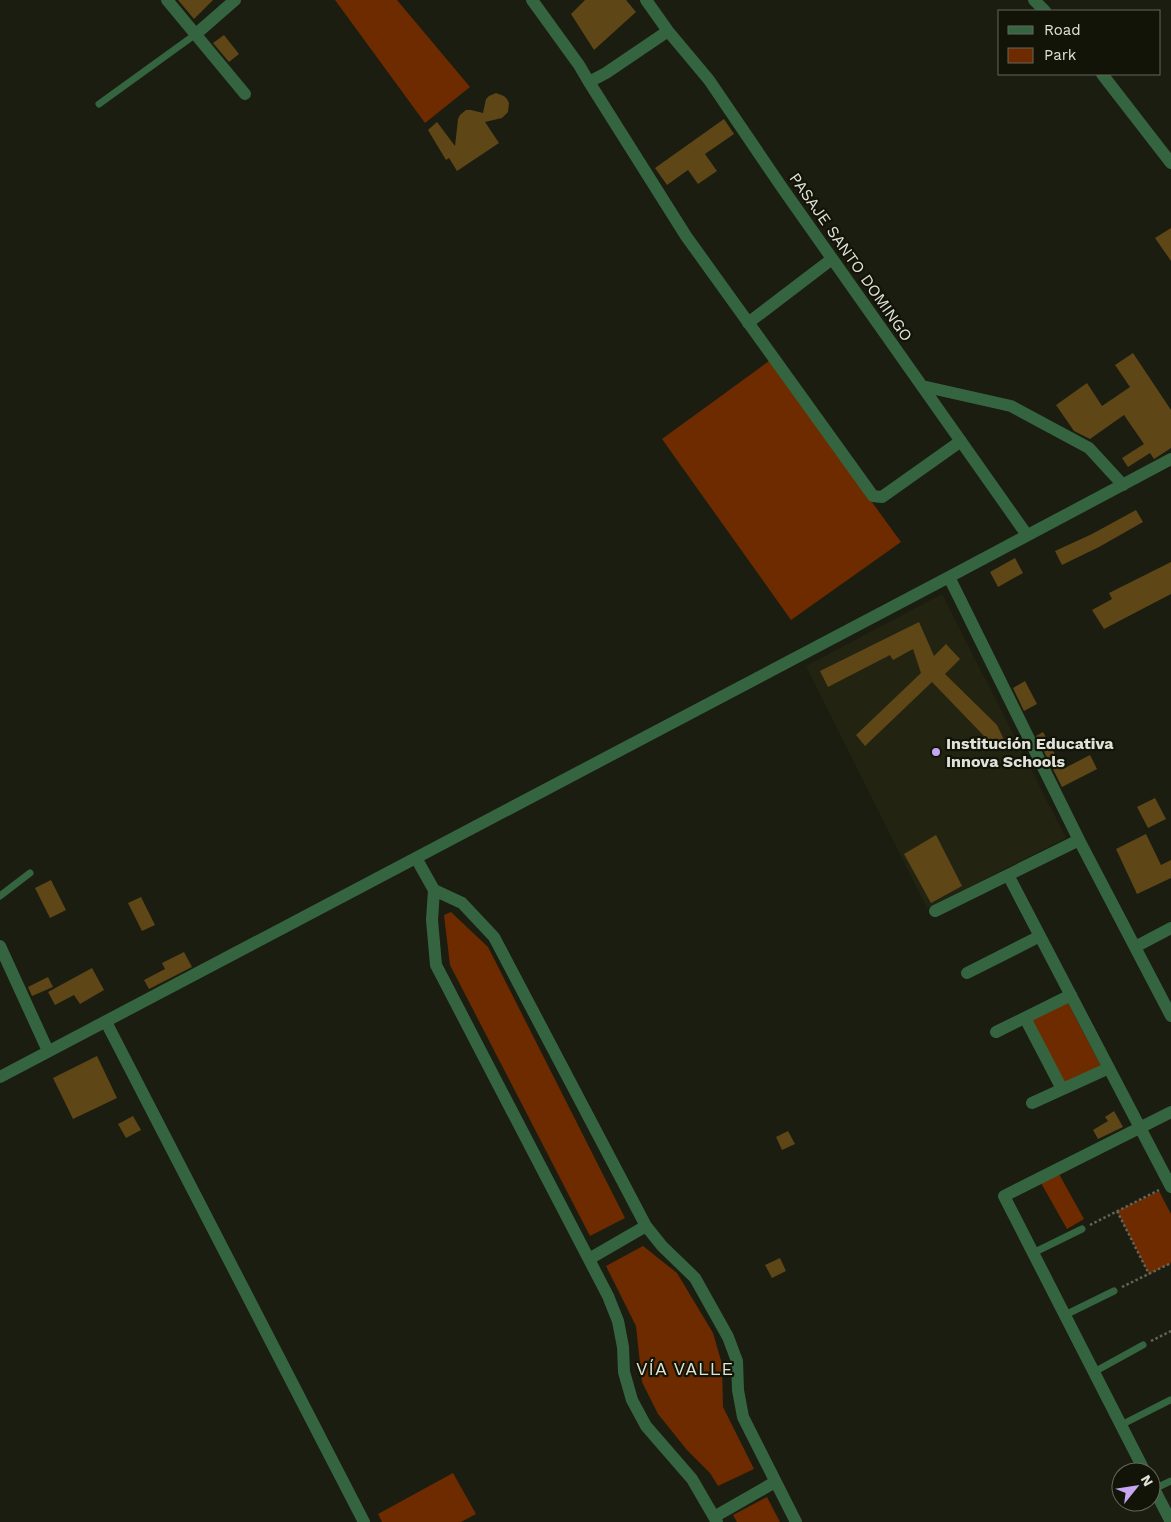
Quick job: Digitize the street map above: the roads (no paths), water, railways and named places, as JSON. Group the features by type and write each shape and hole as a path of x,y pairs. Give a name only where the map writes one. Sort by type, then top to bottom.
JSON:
{"street":[{"path":"167,0 244,94"},
{"path":"196,34 235,0"},
{"path":"532,0 579,65 686,236 873,496 882,497 961,441"},
{"name":"PASAJE SANTO DOMINGO","path":"646,0 709,80 832,259 1027,535"},
{"path":"1034,0 1044,10"},
{"path":"589,82 606,73 668,30"},
{"path":"1103,75 1171,163"},
{"path":"748,323 832,259"},
{"path":"922,386 1011,406 1089,448 1123,485"},
{"path":"0,1077 1171,459"},
{"path":"949,577 1079,840 1171,1016"},
{"path":"935,911 1079,840"},
{"path":"416,858 434,890 432,920 436,965 608,1296 618,1321 623,1347 624,1372 632,1400 646,1426 692,1479 715,1519 775,1482"},
{"path":"1008,875 1170,1186"},
{"path":"434,890 462,903 494,937 646,1226 662,1246 695,1278 728,1337 737,1361 738,1390 743,1417 796,1522"},
{"path":"1135,947 1171,928"},
{"path":"967,972 1040,936"},
{"path":"0,946 48,1051"},
{"path":"996,1032 1071,995"},
{"path":"1025,1018 1062,1089"},
{"path":"106,1022 364,1522"},
{"path":"1032,1103 1109,1068"},
{"path":"1140,1462 1004,1196 1171,1112"},
{"path":"589,1259 646,1226"},
{"path":"1161,1502 1171,1522"}],"lane":[{"path":"99,104 196,34"},
{"path":"0,896 30,873"},
{"path":"1033,1254 1082,1229"},
{"path":"1065,1315 1114,1291"},
{"path":"1094,1372 1143,1345"},
{"path":"1121,1425 1170,1400"}],"place":[{"name":"Institución Educativa Innova Schools","path":"936,752"}],"district":[{"name":"VÍA VALLE","path":"685,1368"}]}
